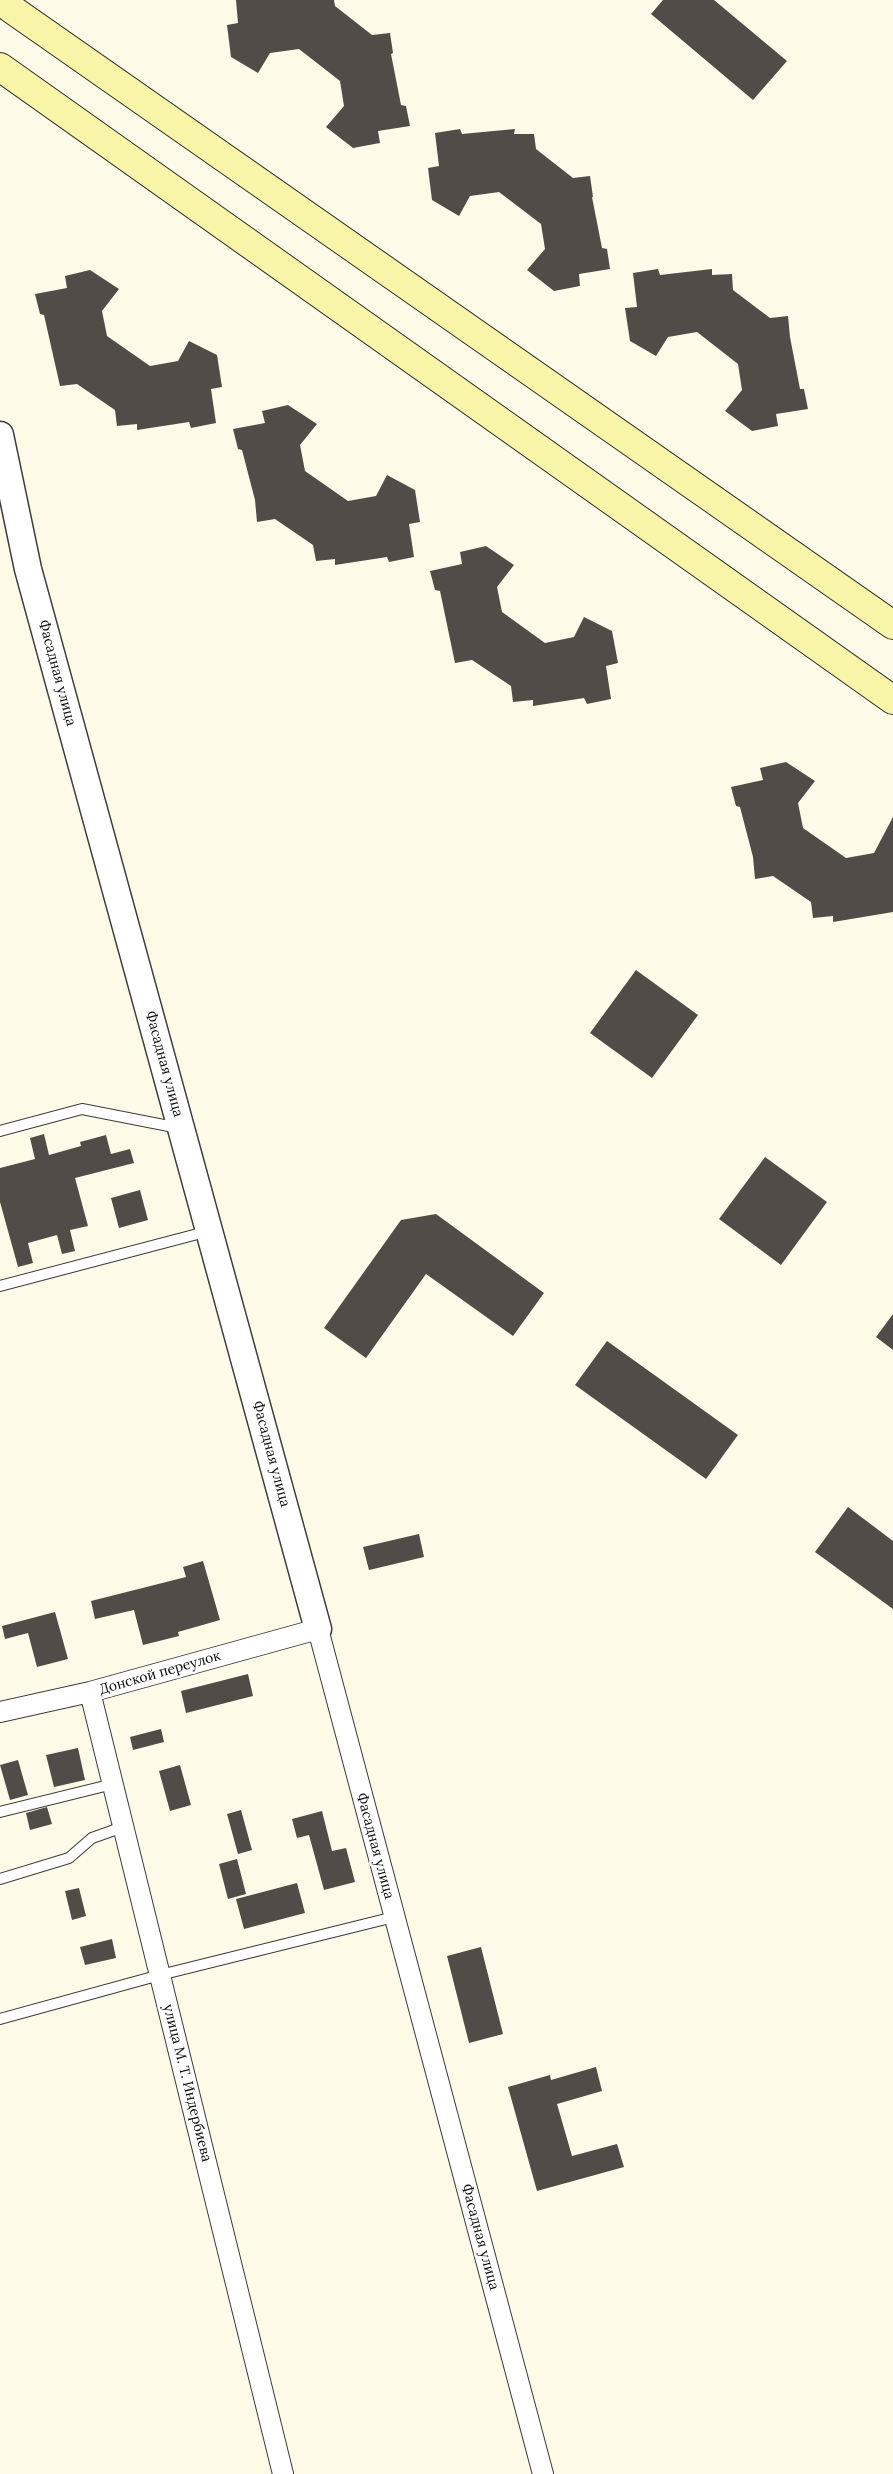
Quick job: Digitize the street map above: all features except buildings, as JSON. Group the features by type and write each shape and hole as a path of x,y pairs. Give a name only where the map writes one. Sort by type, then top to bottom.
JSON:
{"main road":[{"path":"7,9 893,625"},
{"path":"0,67 893,700"}],"street":[{"name":"Фасадная улица","path":"0,435 28,569 318,1629 543,2474"},
{"name":"Донской переулок","path":"0,1712 90,1692 318,1629"},
{"name":"улица М. Т. Индербиева","path":"90,1692 283,2474"}],"lane":[{"path":"0,1131 82,1109 182,1129"},
{"path":"0,1286 210,1231"},
{"path":"0,1812 113,1784"},
{"path":"0,1879 69,1858 92,1838 123,1827"},
{"path":"0,2019 160,1975 394,1917"}]}
